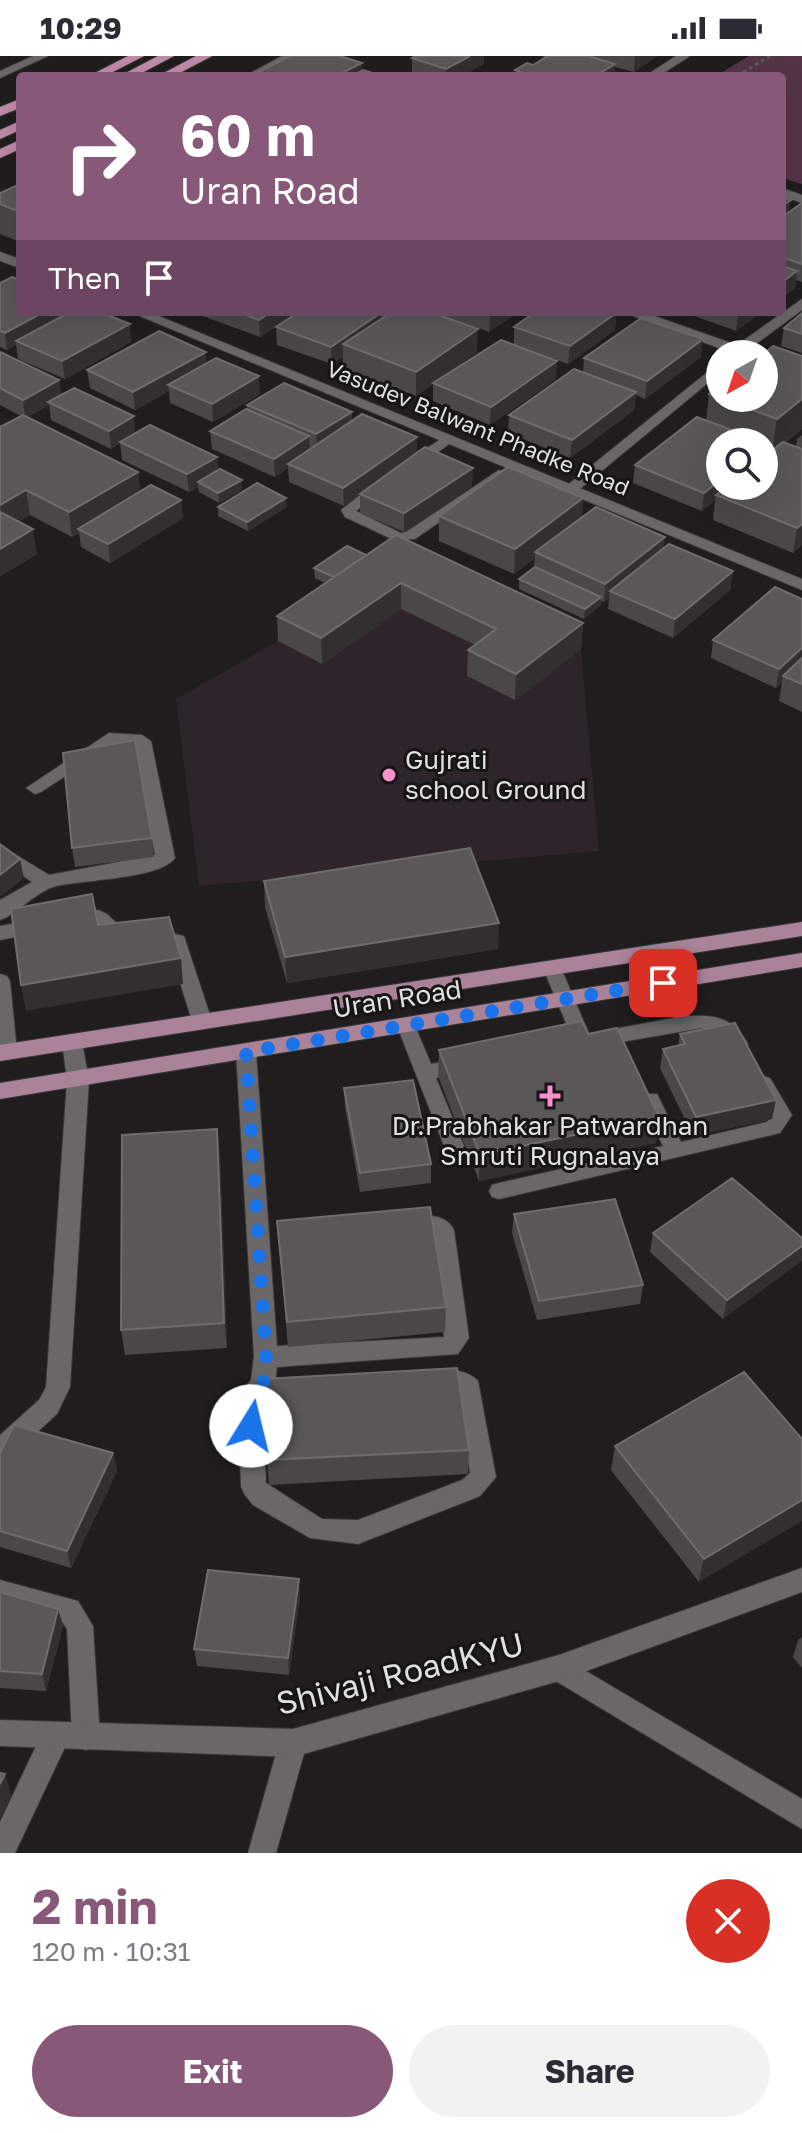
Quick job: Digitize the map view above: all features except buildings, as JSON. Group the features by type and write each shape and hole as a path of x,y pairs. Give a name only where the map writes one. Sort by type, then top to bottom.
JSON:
{"highway":[{"path":"84,72 117,56"},
{"path":"104,72 138,56"},
{"path":"134,72 168,56"},
{"path":"172,72 206,56"}],"main road":[{"name":"Uran Road","path":"3,1052 802,929"},
{"name":"Uran Road","path":"0,1091 802,960"}],"street":[{"path":"0,75 42,56"},
{"path":"259,72 291,56"},
{"path":"658,72 684,56"},
{"path":"757,340 802,303"},
{"name":"Vasudev Balwant Phadke Road","path":"147,316 802,585"},
{"path":"641,316 706,340"},
{"path":"570,490 706,378"},
{"path":"0,913 3,907 46,882 155,863 165,858 142,741 109,739 35,788"},
{"path":"0,851 46,882"},
{"path":"0,933 90,916 98,917 117,938 130,943 166,939 177,941 202,1021"},
{"path":"0,981 3,1052"},
{"path":"0,1450 48,1407 58,1387 78,1080 72,1042"},
{"path":"246,1052 266,1357 263,1385"},
{"path":"266,1357 450,1347 457,1338 443,1230 433,1224 386,1229"},
{"path":"258,1243 282,1240"},
{"path":"294,1384 263,1385 250,1396 254,1487 262,1497 319,1530 358,1532 471,1488 483,1477 469,1388 462,1381 401,1382"},
{"name":"Shivaji RoadKYU","path":"0,1733 293,1743 559,1668 802,1580"},
{"path":"0,1592 69,1610 80,1626 86,1737"},
{"path":"559,1668 802,1815"},
{"path":"0,1853 56,1735"},
{"path":"262,1853 293,1743"}],"lane":[{"path":"400,473 447,439"},
{"path":"387,482 348,510 350,514 399,537 410,536 511,465"},
{"path":"499,1191 773,1128 782,1115 729,1028 711,1020 685,1023 623,1042 576,1043 565,999 552,968"},
{"path":"663,983 685,1023"},
{"path":"406,1026 454,1146"},
{"path":"424,1073 482,1062"},
{"path":"640,1078 675,1150"}],"path":[{"path":"744,72 770,56"}],"shaded area":[{"path":"749,56 802,56 802,184 786,179 786,72 723,72"},
{"name":"Gujrati school Ground","path":"401,609 495,655 514,700 581,649 599,851 199,886 176,699 278,641 322,663"}],"place":[{"name":"Gujrati school Ground","path":"389,775"},
{"name":"Dr.Prabhakar Patwardhan Smruti Rugnalaya","path":"550,1096"}],"route":[{"path":"251,1426 250,1396 263,1385 266,1357 246,1052 663,983"}]}
